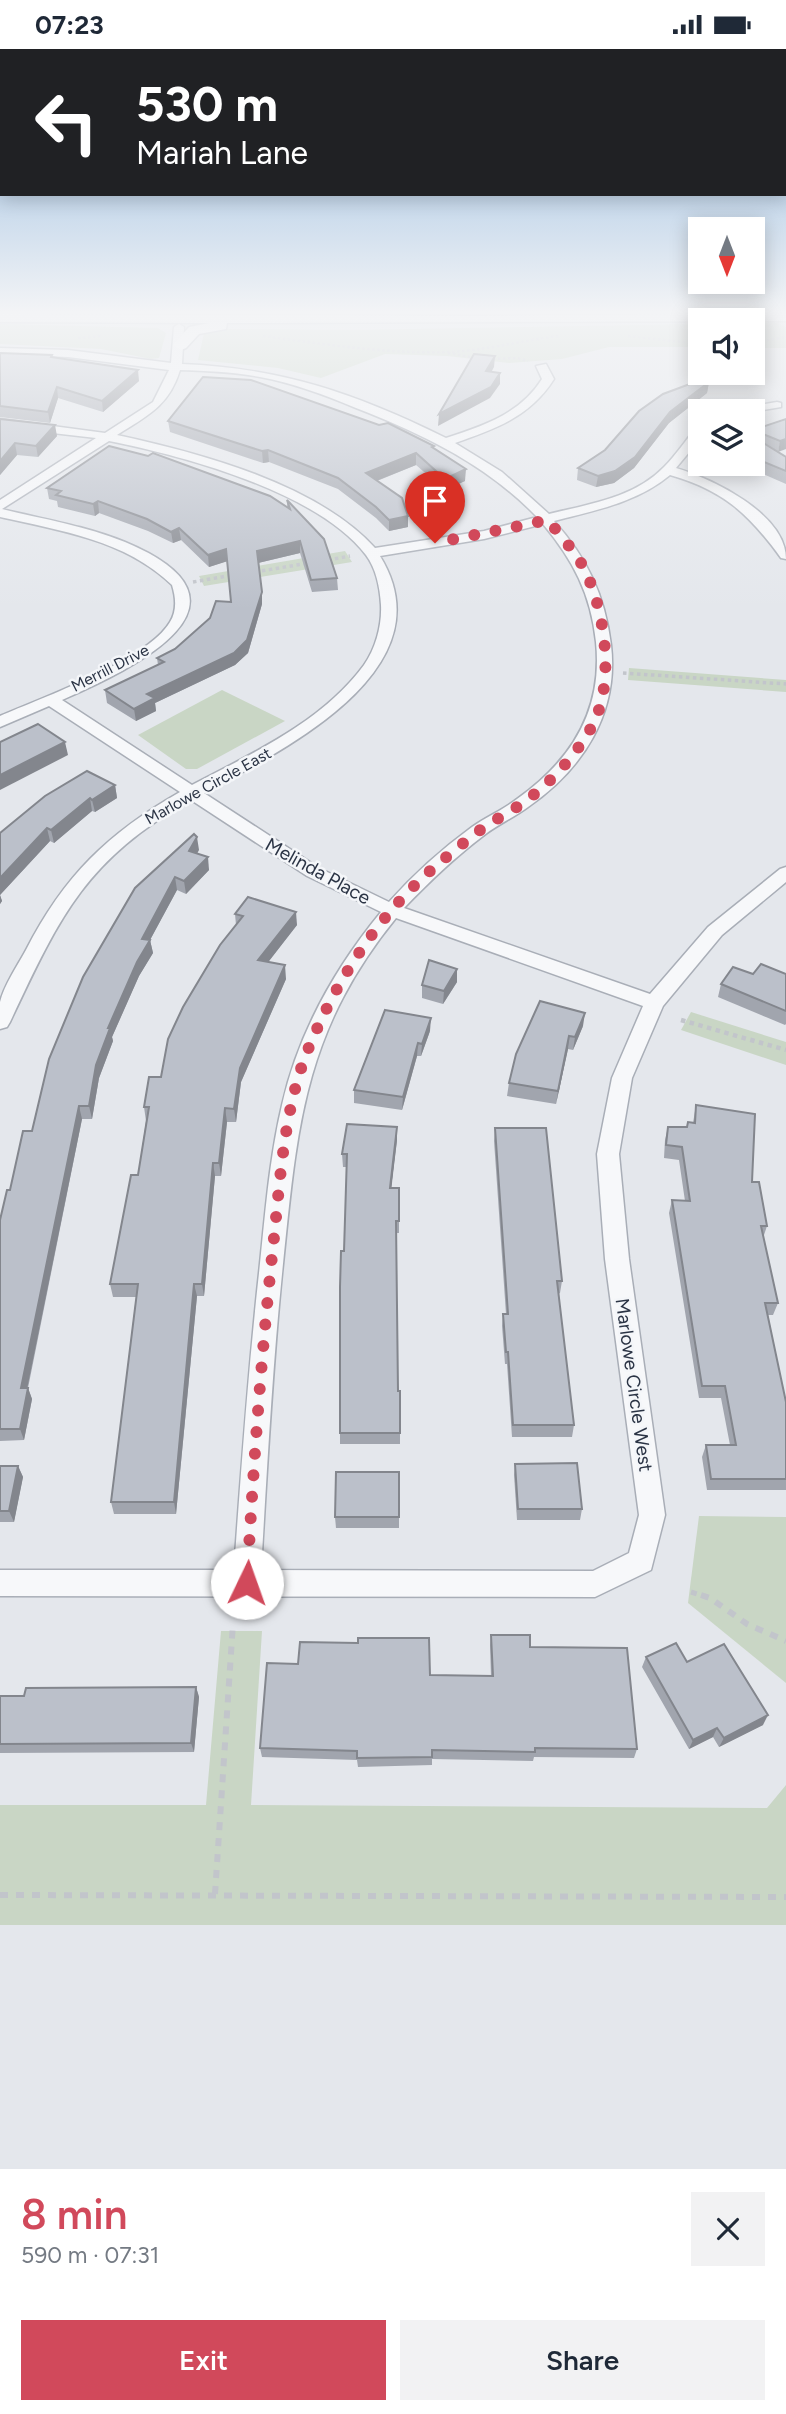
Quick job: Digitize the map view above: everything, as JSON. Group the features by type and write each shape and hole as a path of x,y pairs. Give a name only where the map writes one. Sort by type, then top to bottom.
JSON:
{"street":[{"path":"0,506 146,411"},
{"path":"0,1584 247,1583 266,1311 285,1135 305,1058 337,988 369,937 391,911 476,833 527,800 568,760 595,720 606,672 602,628 595,594 581,562 548,520 505,478 447,442 372,411"},
{"path":"447,442 495,425 519,411"},
{"path":"0,423 106,436 181,454 288,492 327,512 351,530 372,553 484,535 623,499 650,485 668,470 688,446"},
{"path":"668,470 695,477 732,494 757,516 786,555"},
{"path":"0,513 125,547 154,561 179,584"},
{"name":"Marlowe Circle East","path":"0,1022 35,951 63,903 96,859 138,825 313,724 344,699 370,668 385,637 389,613 382,571 372,553"},
{"name":"Merrill Drive","path":"0,722 151,649 173,629 183,612 179,584"},
{"name":"Melinda Place","path":"49,699 313,872 391,911 654,1003"},
{"name":"Marlowe Circle West","path":"247,1583 595,1584 641,1562 652,1515 617,1258 608,1154 622,1078 654,1003 715,931 786,873"}],"path":[{"path":"328,560 372,553"},
{"path":"251,572 315,562"},
{"path":"179,584 238,575"},
{"path":"606,672 786,684"},
{"path":"681,1020 786,1050"},
{"path":"691,1592 710,1598 747,1624 786,1641"},
{"path":"215,1894 233,1623"},
{"path":"0,1895 786,1897"}],"green space":[{"path":"345,551 352,562 204,586 199,576"},
{"path":"629,668 786,680 786,692 628,680"},
{"path":"222,690 285,721 197,769 186,769 138,735"},
{"path":"691,1012 786,1042 786,1065 681,1030"},
{"path":"699,1516 786,1517 786,1683 688,1603"},
{"path":"221,1631 262,1631 251,1805 767,1808 786,1785 786,1925 0,1925 0,1805 206,1805"}],"building":[{"path":"176,411 339,411 379,425 388,423 434,446 432,447 466,469 445,479 416,453 366,473 402,498 408,516 389,520 338,478 268,450 262,451 168,421"},
{"path":"639,411 671,411 635,457 615,471 598,476 578,468 605,450"},
{"path":"0,419 55,425 36,446 15,443 0,461"},
{"path":"786,419 786,439 780,441 765,435 765,426"},
{"path":"765,444 786,457 786,471 765,462"},
{"path":"109,446 148,456 153,453 270,496 290,509 287,500 324,539 337,578 311,580 300,541 257,551 262,592 247,640 234,653 147,694 155,698 134,709 105,690 164,662 157,658 175,649 210,618 216,601 231,602 226,549 208,555 179,528 171,532 147,519 98,501 93,504 56,495 61,491 47,488"},
{"path":"38,724 65,742 0,775 0,742"},
{"path":"87,771 115,785 92,800 90,798 51,830 47,828 0,878 0,833 45,796"},
{"path":"194,834 197,837 189,851 208,857 184,881 175,877 142,939 150,940 137,962 108,1028 96,1065 89,1106 79,1106 21,1388 28,1388 20,1429 0,1429 0,1220 7,1190 10,1190 23,1131 32,1131 49,1059 83,977 135,888"},
{"path":"248,897 296,912 258,960 285,965 240,1068 234,1109 225,1108 219,1163 213,1163 202,1284 194,1284 174,1502 111,1502 138,1284 110,1284 131,1175 138,1175 149,1107 144,1107 149,1077 161,1077 168,1039 183,1007 220,945 243,916 235,914"},
{"path":"429,960 457,969 444,991 422,985"},
{"path":"761,964 786,974 786,1011 721,984 733,967 753,974"},
{"path":"540,1001 585,1013 575,1037 569,1036 558,1091 509,1083 516,1054"},
{"path":"385,1010 431,1018 422,1044 418,1043 403,1097 354,1090"},
{"path":"696,1105 755,1114 752,1182 759,1182 767,1226 761,1226 778,1303 765,1303 786,1402 786,1479 711,1479 706,1445 736,1445 725,1386 702,1386 672,1200 690,1201 682,1147 666,1145 668,1127 687,1127 688,1122 695,1123"},
{"path":"347,1124 397,1127 390,1188 399,1188 399,1221 396,1221 400,1433 340,1433 340,1287 341,1251 344,1251 347,1154 342,1154"},
{"path":"495,1128 546,1128 562,1281 557,1281 574,1425 513,1425 503,1314 508,1314"},
{"path":"577,1463 582,1509 518,1509 515,1464"},
{"path":"0,1466 18,1466 9,1511 0,1511"},
{"path":"336,1472 399,1472 399,1517 335,1517"},
{"path":"491,1635 530,1635 530,1647 627,1648 637,1749 535,1748 535,1752 432,1750 432,1757 357,1758 357,1751 260,1748 267,1663 298,1664 300,1642 358,1643 358,1638 429,1638 430,1675 493,1676"},
{"path":"676,1643 687,1662 724,1644 768,1715 724,1738 717,1728 693,1740 646,1657"},
{"path":"196,1687 191,1743 0,1744 0,1696 24,1696 26,1688"}],"route":[{"path":"247,1583 266,1311 282,1160 285,1135 305,1058 337,988 369,937 391,911 446,858 476,833 527,800 568,760 595,720 606,672 602,628 595,594 581,562 548,520 435,543"}]}
